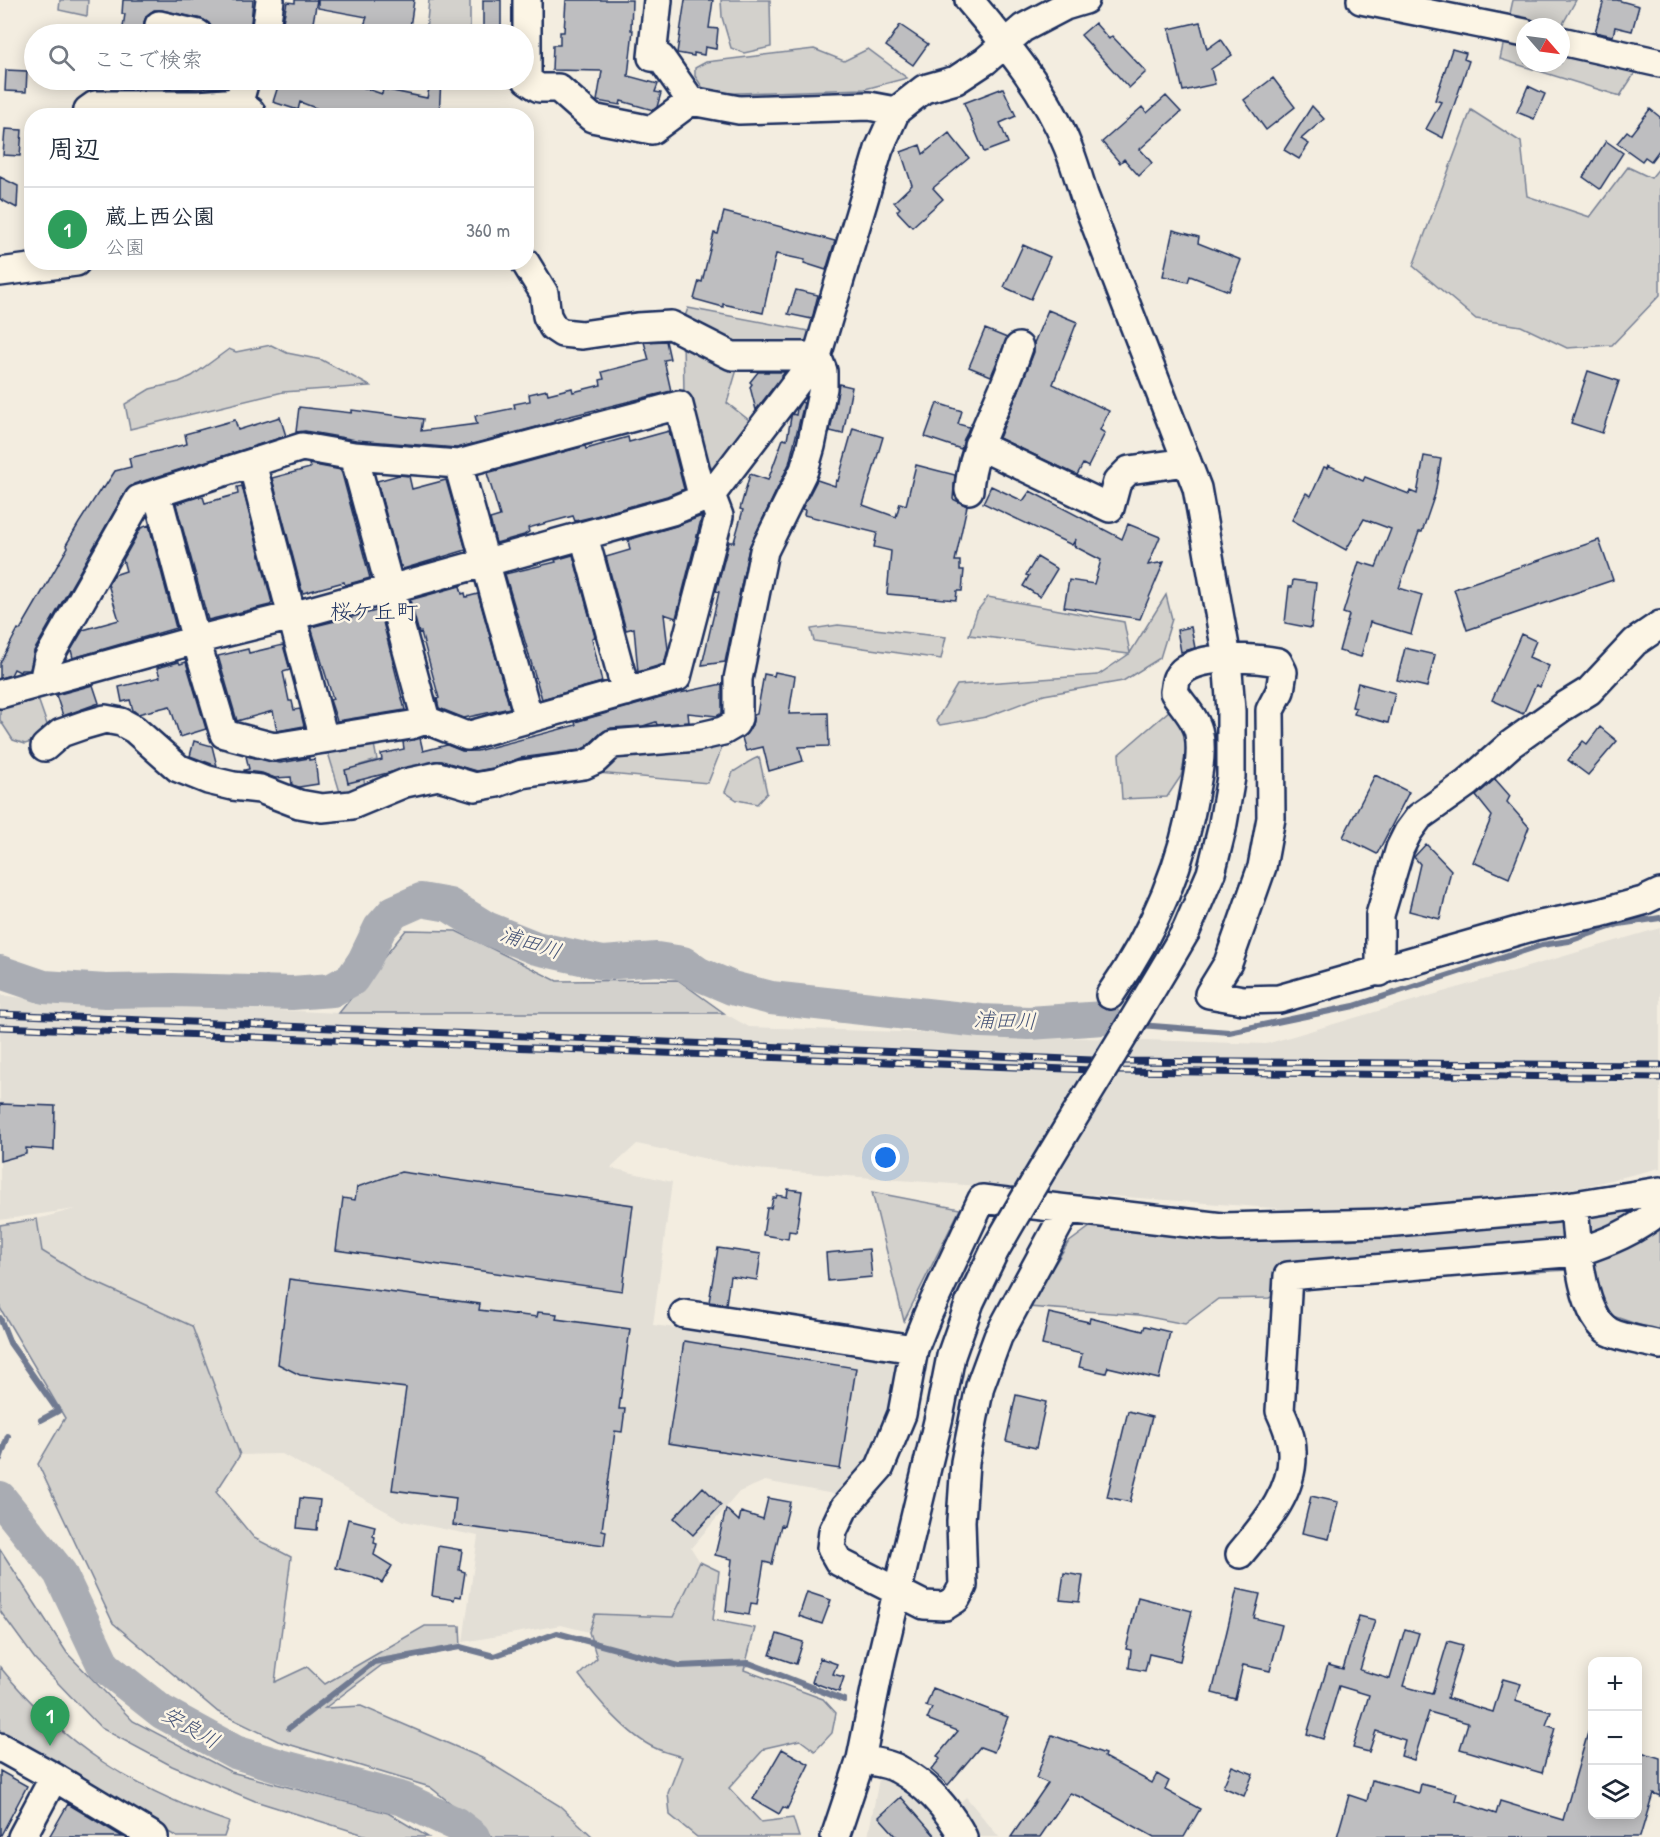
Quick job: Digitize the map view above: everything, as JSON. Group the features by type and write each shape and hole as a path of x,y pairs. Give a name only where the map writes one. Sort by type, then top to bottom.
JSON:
{"street":[{"path":"266,24 270,0"},
{"path":"527,0 527,24"},
{"path":"658,0 652,57 662,58 691,101 739,110 869,106 896,111"},
{"path":"835,1837 861,1759 951,1356 970,1302 994,1252 1186,931 1210,873 1222,829 1231,777 1231,711 1227,658 1197,488 1084,195 1068,146 1039,91 1006,43 969,0"},
{"path":"0,694 584,536 672,511 707,497 817,356 879,149 896,111 924,89 956,80 986,61 1023,28 1065,6 1085,0"},
{"path":"1360,0 1516,31"},
{"path":"1570,43 1660,63"},
{"path":"534,85 539,88 558,88 592,118 652,130 691,101"},
{"path":"90,108 95,105 198,105 245,99"},
{"path":"0,272 24,269"},
{"path":"530,270 544,293 547,316 553,327 562,333 582,335 637,327 671,325 732,356 817,356"},
{"path":"969,490 970,474 978,445 1000,397 1019,346"},
{"path":"45,747 61,733 84,725 105,719 121,722 134,729 178,768 208,780 260,789 299,804 322,808 352,805 405,783 438,776 475,787 497,783 522,774 584,765 595,760 612,744 697,737 735,724 738,718 738,679 765,551 804,470 823,388 824,371 817,356"},
{"path":"42,682 48,659 139,499 302,447 354,456 458,464 679,405 707,497 719,516 677,677 467,736 426,720 411,725 274,747 224,734 157,494"},
{"path":"978,445 1110,508 1117,482 1129,471 1187,462"},
{"path":"354,456 426,720"},
{"path":"252,463 324,739"},
{"path":"458,464 529,719"},
{"path":"584,536 626,692"},
{"path":"1380,972 1380,915 1400,848 1419,817 1467,783 1511,744 1589,691 1635,642 1660,625"},
{"path":"1110,995 1128,970 1163,904 1191,818 1198,771 1200,735 1195,720 1174,692 1178,677 1190,666 1227,658 1278,662 1283,672 1280,691 1270,710 1271,818 1262,867 1228,963 1209,994 1244,1000 1279,999 1535,926 1600,913 1643,901 1660,892"},
{"path":"1067,1209 998,1337 980,1386 965,1462 961,1521 963,1586 956,1599 945,1606 924,1605 839,1562 831,1548 833,1531 843,1508 880,1467 902,1414 914,1349 982,1199 1222,1227 1384,1223 1574,1205 1660,1191"},
{"path":"1574,1205 1578,1252 1585,1288 1595,1318 1610,1331 1660,1346"},
{"path":"1240,1554 1266,1521 1288,1484 1292,1452 1288,1430 1280,1411 1288,1276 1578,1252 1608,1242 1643,1225 1660,1210"},
{"path":"684,1314 914,1349"},
{"path":"0,1748 54,1777 150,1836"},
{"path":"861,1759 896,1768 930,1792 955,1823 963,1837"},
{"path":"22,1837 54,1777"}],"shaded area":[{"path":"60,0 88,0 87,16 59,10"},
{"path":"429,0 470,0 470,24 427,24"},
{"path":"721,0 770,0 771,47 744,53 731,48 722,17"},
{"path":"1513,0 1576,0 1566,18 1516,18 1516,64 1500,59"},
{"path":"814,49 844,61 868,49 907,78 865,89 707,94 695,76 695,68 706,62"},
{"path":"1570,50 1635,73 1620,96 1542,72 1570,72"},
{"path":"1471,110 1521,142 1527,196 1590,217 1628,167 1651,178 1660,167 1660,295 1612,345 1567,348 1521,326 1476,319 1413,266"},
{"path":"688,308 814,332 805,349 728,350 682,325"},
{"path":"683,339 738,366 727,403 754,424 714,477 702,472 684,394"},
{"path":"271,345 287,353 322,360 370,386 283,392 130,429 125,404 150,389 179,382 192,376 229,349 236,352"},
{"path":"1166,595 1172,619 1160,658 1123,681 1044,695 986,717 940,725 936,721 957,685 1098,675 1129,654 969,635 977,611 988,597 1124,622 1130,653"},
{"path":"838,625 946,637 941,659 814,641 811,629"},
{"path":"36,693 51,736 25,744 13,740 0,720 0,704"},
{"path":"1169,711 1181,717 1189,740 1181,776 1167,797 1122,799 1119,754"},
{"path":"720,737 721,750 708,783 586,772 606,757"},
{"path":"373,739 377,760 360,765 368,796 343,802 326,746"},
{"path":"759,757 767,793 757,804 737,800 725,792 733,772"},
{"path":"1660,928 1660,1168 1578,1188 1400,1208 1285,1209 754,1169 637,1144 611,1168 672,1182 653,1325 889,1356 899,1372 878,1448 839,1495 765,1481 739,1492 691,1548 700,1562 673,1617 596,1614 589,1632 561,1625 463,1642 478,1536 404,1521 282,1454 240,1455 192,1326 86,1278 42,1251 37,1219 75,1209 0,1220 0,995 339,1013 724,1013 749,1027 1266,1044"},
{"path":"406,930 456,931 557,981 678,980 724,1013 339,1013"},
{"path":"872,1192 960,1209 904,1321"},
{"path":"1660,1205 1660,1332 1604,1313 1592,1259 1570,1270 1302,1284 1269,1298 1218,1299 1185,1324 1139,1315 1028,1307 1068,1243 1094,1224 1221,1239 1346,1240 1559,1222"},
{"path":"37,1219 42,1251 86,1278 192,1326 240,1455 216,1492 254,1538 291,1557 275,1682 307,1667 325,1684 425,1626 460,1626 461,1648 382,1665 325,1708 361,1706 482,1758 560,1806 593,1837 493,1837 430,1787 278,1741 218,1712 113,1623 38,1464 65,1418 0,1308 0,1225"},
{"path":"0,1549 67,1653 133,1721 231,1772 388,1813 428,1837 371,1837 255,1801 172,1766 101,1728 35,1659 0,1611"},
{"path":"700,1562 719,1571 713,1620 755,1628 744,1670 823,1699 836,1713 832,1733 815,1751 800,1740 765,1748 729,1788 761,1822 793,1818 799,1837 697,1837 670,1815 668,1793 682,1757 655,1748 634,1735 603,1705 579,1675 597,1658 589,1632 595,1614 673,1617"},
{"path":"0,1667 49,1720 102,1762 162,1795 229,1822 224,1837 177,1837 0,1734"},
{"path":"885,1747 927,1770 957,1805 966,1797 999,1837 868,1837"}],"building":[{"path":"123,0 253,0 251,24 210,24 202,19 154,10 147,15 144,24 124,24 125,14 122,14"},
{"path":"295,0 317,0 313,24 282,24 287,2 295,3"},
{"path":"318,0 414,0 410,24 365,24 367,17 318,8"},
{"path":"483,0 501,0 501,24 483,24"},
{"path":"566,0 632,0 631,30 633,30 628,76 658,84 655,92 661,93 657,107 653,110 621,101 620,105 597,101 602,71 552,70 553,45 560,45 560,32 564,32"},
{"path":"685,0 713,0 709,28 718,29 716,49 705,47 704,55 677,53"},
{"path":"1604,0 1617,0 1639,6 1632,31 1615,27 1613,36 1595,32"},
{"path":"1200,22 1207,49 1221,39 1232,55 1211,69 1215,84 1183,91 1169,29"},
{"path":"1095,23 1109,39 1112,36 1146,72 1129,88 1081,35"},
{"path":"900,25 928,44 913,65 886,46"},
{"path":"1452,49 1466,53 1464,59 1469,61 1443,138 1426,129 1441,102 1435,100"},
{"path":"6,70 24,71 24,90 26,92 5,91"},
{"path":"1273,78 1295,107 1266,130 1244,100"},
{"path":"1528,86 1545,94 1534,119 1517,112"},
{"path":"1003,88 1016,116 1000,123 1008,143 984,152 964,103"},
{"path":"277,90 370,90 382,94 383,90 388,90 427,98 429,90 440,90 439,108 315,108 300,102 298,108 292,108 273,102"},
{"path":"1166,96 1181,112 1140,149 1152,163 1139,176 1124,159 1120,163 1102,142 1142,107 1147,113"},
{"path":"1312,106 1324,119 1301,139 1309,144 1299,159 1284,150"},
{"path":"1650,109 1660,117 1660,149 1651,161 1645,157 1642,161 1617,143 1627,131 1631,134"},
{"path":"5,129 22,130 20,156 3,155"},
{"path":"949,133 969,158 933,188 943,199 912,227 897,211 900,208 894,202 912,185 901,152 920,145 923,154"},
{"path":"1606,141 1623,153 1600,189 1583,177"},
{"path":"0,177 18,186 17,208 0,199"},
{"path":"724,212 835,241 826,270 804,263 805,260 776,254 763,313 723,304 723,307 694,299 699,281 702,282 714,233 718,234"},
{"path":"1173,230 1199,237 1198,243 1241,260 1229,291 1190,276 1188,282 1163,276"},
{"path":"1023,245 1050,257 1031,299 1004,287"},
{"path":"796,290 818,295 812,319 788,314"},
{"path":"1048,310 1077,322 1053,384 1109,411 1100,430 1105,433 1088,467 1083,464 1077,475 999,438 1034,352 1034,343"},
{"path":"985,329 1007,338 991,376 969,367"},
{"path":"666,341 670,359 664,360 671,391 554,420 555,422 457,448 356,440 305,431 296,432 299,407 352,413 352,410 423,419 421,431 477,424 475,416 515,408 514,404 530,401 529,394 547,390 548,394 572,388 573,392 601,385 600,380 604,379 602,372 649,360 644,342"},
{"path":"1588,371 1619,381 1602,433 1571,423"},
{"path":"758,372 785,372 756,410 750,382"},
{"path":"839,384 852,387 843,434 830,431"},
{"path":"801,402 804,403 789,464 749,548 725,662 702,665 719,592 716,591 729,542 734,542 750,474 768,480 783,439 787,440 792,414 796,415"},
{"path":"937,403 962,411 958,424 969,427 961,449 925,437"},
{"path":"280,417 286,436 134,484 126,491 34,651 30,670 20,672 14,669 11,675 0,678 0,663 18,629 20,630 45,587 79,523 115,471 131,467 129,458 187,444 185,434 235,420 238,430"},
{"path":"853,428 883,437 863,505 896,517 900,503 906,505 916,465 955,475 953,499 967,506 955,561 960,561 960,570 964,570 962,591 957,591 956,600 887,594 891,551 874,547 877,533 804,515 805,510 802,509 817,480 835,486 836,480 838,481"},
{"path":"669,431 684,489 592,517 575,521 573,516 528,528 529,532 524,535 496,543 490,519 500,516 487,473 585,446 586,449 628,437 629,442"},
{"path":"1424,456 1441,459 1435,494 1399,588 1422,595 1411,634 1370,622 1361,657 1339,651 1349,615 1343,613 1359,562 1376,567 1391,529 1364,519 1346,550 1292,520 1306,493 1311,496 1324,467 1327,468 1328,465 1363,481 1365,477 1409,494 1410,491 1417,494"},
{"path":"309,464 341,470 370,578 303,593 272,478 310,468"},
{"path":"399,475 409,476 412,489 446,480 466,550 403,569 400,566 377,481"},
{"path":"242,486 272,603 208,620 176,504 198,497 203,497 205,503 238,494 237,487"},
{"path":"991,486 1023,501 1030,491 1122,539 1128,524 1160,537 1148,565 1164,562 1140,619 1064,607 1069,580 1094,584 1101,560 1074,546 1076,539 1072,545 983,503"},
{"path":"702,516 676,618 664,614 668,649 664,664 638,672 634,628 626,630 606,557 630,550 628,540"},
{"path":"149,525 176,628 73,658 71,650 83,630 119,620 108,584 114,575 126,571 123,560 141,528"},
{"path":"1599,540 1613,580 1467,630 1454,589"},
{"path":"573,555 595,637 592,638 602,682 542,699 505,574 556,562 555,560"},
{"path":"1037,557 1057,569 1040,597 1023,586 1029,576 1026,575"},
{"path":"1293,580 1316,583 1311,628 1285,623 1289,587 1292,587"},
{"path":"460,586 462,594 465,593 466,597 478,594 510,708 464,718 439,708 437,699 439,698 410,600"},
{"path":"380,610 405,710 337,721 330,700 333,699 311,627"},
{"path":"1191,627 1195,648 1181,652 1177,630"},
{"path":"1521,634 1536,641 1529,657 1549,666 1540,687 1536,685 1523,714 1492,700"},
{"path":"283,645 290,670 283,672 289,701 292,701 294,710 300,709 304,726 277,731 273,711 237,721 218,656 248,649 249,653"},
{"path":"1405,648 1435,655 1427,687 1397,680"},
{"path":"179,662 180,664 186,662 206,729 180,737 170,706 138,714 133,710 130,700 122,702 119,687 160,677 157,668"},
{"path":"775,672 795,676 789,714 828,713 829,746 799,747 803,761 769,771 763,747 746,751 742,738 752,725 754,715 757,714 764,674 774,676"},
{"path":"1358,683 1395,693 1388,723 1354,714 1356,708 1352,707"},
{"path":"722,684 722,713 717,716 688,713 689,722 657,725 656,722 643,726 611,728 580,750 520,758 493,768 476,771 435,761 348,783 345,770 382,760 381,754 404,749 403,742 420,738 423,751 447,745 462,751 477,751 576,725 575,722 675,694"},
{"path":"93,685 99,703 63,716 56,695"},
{"path":"1600,727 1617,741 1588,775 1568,760 1583,741 1587,744"},
{"path":"194,741 212,746 217,766 190,756"},
{"path":"246,756 280,763 315,759 318,784 299,787 292,785 291,777 275,778 262,773 244,771 249,769"},
{"path":"1375,775 1409,792 1377,854 1343,837"},
{"path":"1495,779 1510,796 1507,802 1529,827 1509,878 1473,862 1492,816 1476,796"},
{"path":"1426,844 1451,870 1440,919 1409,911 1420,864 1414,857"},
{"path":"0,1104 55,1106 54,1150 26,1148 26,1154 0,1161"},
{"path":"401,1172 633,1205 622,1291 336,1250 343,1198 355,1200 357,1187"},
{"path":"788,1189 802,1191 796,1232 789,1231 788,1239 763,1235 767,1208 771,1208 773,1198 777,1195 787,1197"},
{"path":"718,1248 761,1254 757,1280 730,1276 726,1304 709,1302"},
{"path":"869,1249 872,1277 828,1281 826,1253"},
{"path":"289,1279 480,1304 479,1310 537,1317 538,1312 557,1314 556,1319 630,1329 619,1409 625,1409 622,1432 615,1431 602,1530 606,1531 604,1545 453,1525 456,1498 392,1490 406,1388 300,1375 278,1364"},
{"path":"1049,1313 1089,1322 1090,1318 1143,1331 1145,1326 1170,1332 1159,1379 1108,1367 1106,1373 1079,1367 1082,1354 1042,1345"},
{"path":"684,1341 856,1368 840,1469 668,1443"},
{"path":"1016,1395 1046,1402 1036,1448 1006,1441"},
{"path":"1128,1411 1152,1417 1130,1502 1107,1497"},
{"path":"703,1487 721,1505 693,1535 674,1518"},
{"path":"1311,1496 1338,1502 1329,1539 1302,1533"},
{"path":"300,1498 320,1500 317,1530 297,1528"},
{"path":"768,1498 790,1502 784,1526 781,1525 772,1564 764,1562 757,1604 751,1603 749,1615 726,1611 732,1559 715,1555 726,1509 739,1521 741,1512 763,1519"},
{"path":"348,1519 375,1526 373,1536 375,1537 374,1543 377,1544 374,1555 392,1566 382,1583 373,1578 336,1568"},
{"path":"438,1546 462,1550 459,1570 465,1572 461,1597 455,1596 454,1600 432,1596"},
{"path":"1064,1573 1083,1576 1079,1602 1060,1600"},
{"path":"1237,1589 1260,1594 1254,1618 1282,1625 1270,1671 1243,1665 1235,1699 1212,1693"},
{"path":"807,1592 831,1600 822,1624 799,1616"},
{"path":"1138,1597 1192,1611 1180,1661 1149,1654 1145,1671 1129,1668 1131,1650 1126,1649"},
{"path":"1359,1616 1375,1620 1360,1670 1390,1679 1405,1629 1419,1633 1403,1686 1432,1694 1448,1641 1463,1645 1447,1698 1493,1712 1503,1679 1521,1684 1515,1701 1551,1712 1546,1725 1555,1728 1542,1773 1460,1749 1468,1723 1429,1712 1414,1760 1401,1756 1405,1740 1376,1731 1369,1752 1353,1748 1369,1695 1339,1686 1323,1739 1307,1734 1328,1665 1343,1669"},
{"path":"777,1634 803,1642 796,1664 770,1655"},
{"path":"820,1658 837,1664 833,1674 844,1677 839,1692 812,1682"},
{"path":"933,1688 1008,1717 994,1752 980,1747 948,1785 931,1770 940,1759 937,1756 958,1731 927,1719 932,1708 926,1706"},
{"path":"1588,1732 1588,1819 1642,1819 1642,1752 1660,1758 1660,1796 1653,1793 1640,1837 1337,1837 1349,1795 1367,1801 1372,1780 1419,1793 1421,1784 1457,1793 1455,1800 1496,1814 1500,1801 1563,1820"},
{"path":"1052,1735 1105,1754 1104,1757 1152,1783 1157,1774 1169,1781 1165,1790 1200,1809 1184,1837 1154,1837 1070,1793 1040,1837 1011,1837 1048,1783 1036,1778"},
{"path":"782,1749 809,1764 787,1809 783,1807 779,1814 753,1799"},
{"path":"1232,1766 1253,1774 1244,1796 1223,1787"},
{"path":"0,1771 27,1786 0,1837"},
{"path":"901,1797 936,1837 897,1837 879,1817"},
{"path":"68,1804 123,1837 49,1837"}],"waterway":[{"name":"浦田川","path":"0,972 44,987 106,991 292,993 332,990 352,979 364,961 380,928 394,912 421,900 449,905 486,928 536,948 603,963 657,959 683,963 699,974 732,988 771,998 981,1021 1029,1023 1104,1018"},
{"path":"1140,1025 1229,1032 1354,1006 1542,945 1569,941 1619,924 1660,918"},
{"path":"1104,1018 1124,1023"},
{"path":"0,1318 10,1343 58,1411 41,1420"},
{"path":"0,1459 8,1436"},
{"name":"安良川","path":"0,1498 60,1573 104,1666 162,1712 235,1752 403,1799 456,1824 473,1837"},
{"path":"289,1728 374,1662 460,1647 494,1656 557,1633 679,1666 749,1663 844,1700"}],"railway":[{"path":"0,1014 1116,1061 1660,1065"},
{"path":"0,1027 1117,1071 1660,1078"}],"place":[{"name":"蔵上西公園","path":"50,1746"}],"district":[{"name":"桜ケ丘町","path":"374,611"}]}
